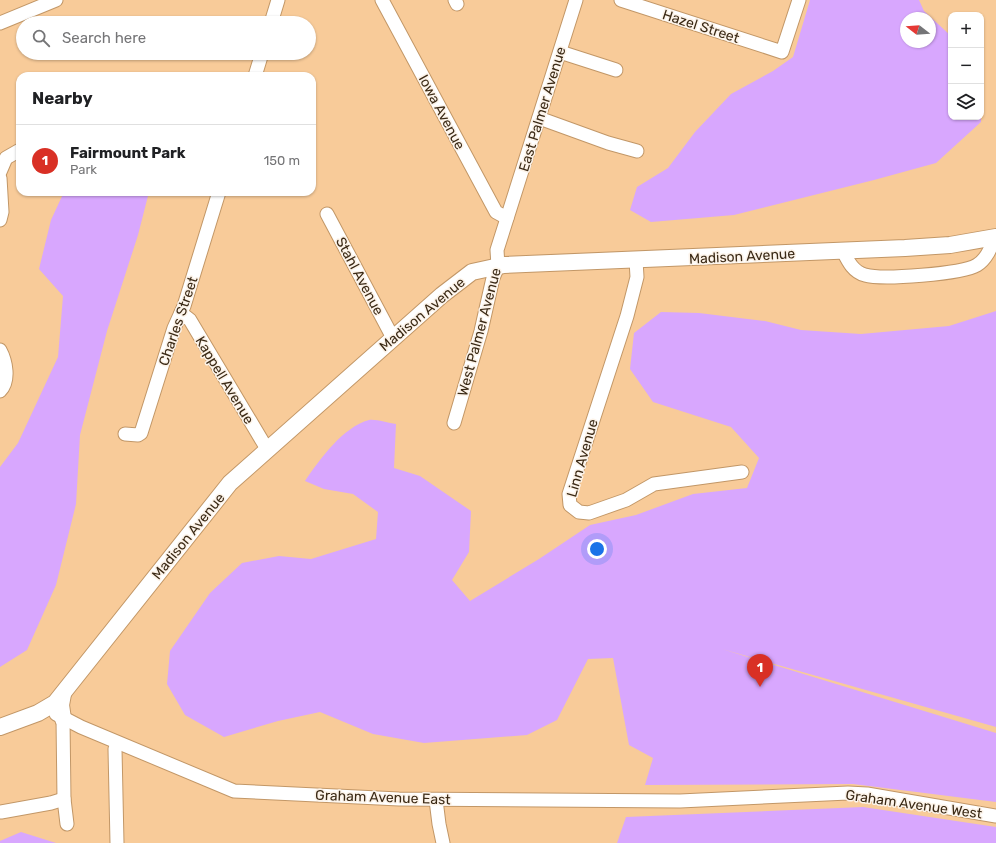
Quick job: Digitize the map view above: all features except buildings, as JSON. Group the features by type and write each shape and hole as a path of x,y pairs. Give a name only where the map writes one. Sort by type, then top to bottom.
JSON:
{"main road":[{"name":"Madison Avenue","path":"0,727 38,714 50,706 63,694 230,483 465,276 482,269 498,266 950,245 996,237"},
{"path":"63,694 61,705 63,719"}],"street":[{"path":"17,16 56,0"},
{"path":"273,16 278,0"},
{"name":"Iowa Avenue","path":"382,0 496,212 507,218"},
{"name":"East Palmer Avenue","path":"507,218 576,0"},
{"name":"Hazel Street","path":"621,0 782,52 799,0"},
{"path":"0,23 16,16"},
{"path":"560,52 616,70"},
{"path":"255,72 260,60"},
{"path":"539,118 608,143 637,151"},
{"path":"0,172 6,158 16,152"},
{"path":"0,178 2,212 0,220"},
{"name":"Charles Street","path":"125,434 138,435 141,433 218,196"},
{"name":"Stahl Avenue","path":"327,214 393,338"},
{"name":"West Palmer Avenue","path":"454,423 481,331 493,278 498,266 497,250 507,218"},
{"path":"842,251 850,265 864,275 904,276 953,273 976,266 982,261 996,237"},
{"name":"Linn Avenue","path":"636,260 638,277 570,494 570,505 579,512 589,513 626,500 654,484 742,472"},
{"name":"Kappell Avenue","path":"181,313 190,320 267,449"},
{"path":"0,350 6,372 0,392"},
{"name":"Graham Avenue East","path":"50,706 57,716 63,719 234,791 436,800 680,801 737,799"},
{"path":"63,719 64,799 67,824"},
{"path":"117,742 115,749 117,843"},
{"name":"Graham Avenue West","path":"737,799 799,795 860,794 996,816"},
{"path":"1,812 51,803 64,799"},
{"path":"436,800 443,843"}],"shaded area":[{"path":"810,0 919,0 925,12 900,12 900,48 936,48 936,22 948,33 948,120 981,120 981,122 936,163 874,180 734,215 651,222 630,210 637,187 668,168 695,132 731,94 773,71 793,57"},
{"path":"62,196 148,196 138,235 107,331 80,435 76,504 56,585 27,650 0,667 0,467 18,443 58,357 63,296 39,269 51,220"},
{"path":"996,311 996,727 722,649 996,733 996,802 853,784 645,785 653,758 629,745 613,658 588,659 557,720 527,735 424,743 373,734 320,712 278,721 224,737 185,715 167,684 170,651 210,593 242,563 279,556 311,559 376,539 378,512 353,494 324,489 305,481 333,445 350,429 359,424 372,420 396,424 394,468 420,476 471,511 469,552 452,580 470,601 539,559 590,525 636,515 693,494 747,488 759,458 731,427 653,402 630,369 634,333 661,312 699,313 765,321 801,330 861,334 949,326"},
{"path":"863,807 996,827 996,843 617,843 626,817"},
{"path":"21,832 56,843 0,843 0,841"}],"place":[{"name":"Fairmount Park","path":"760,687"}]}
